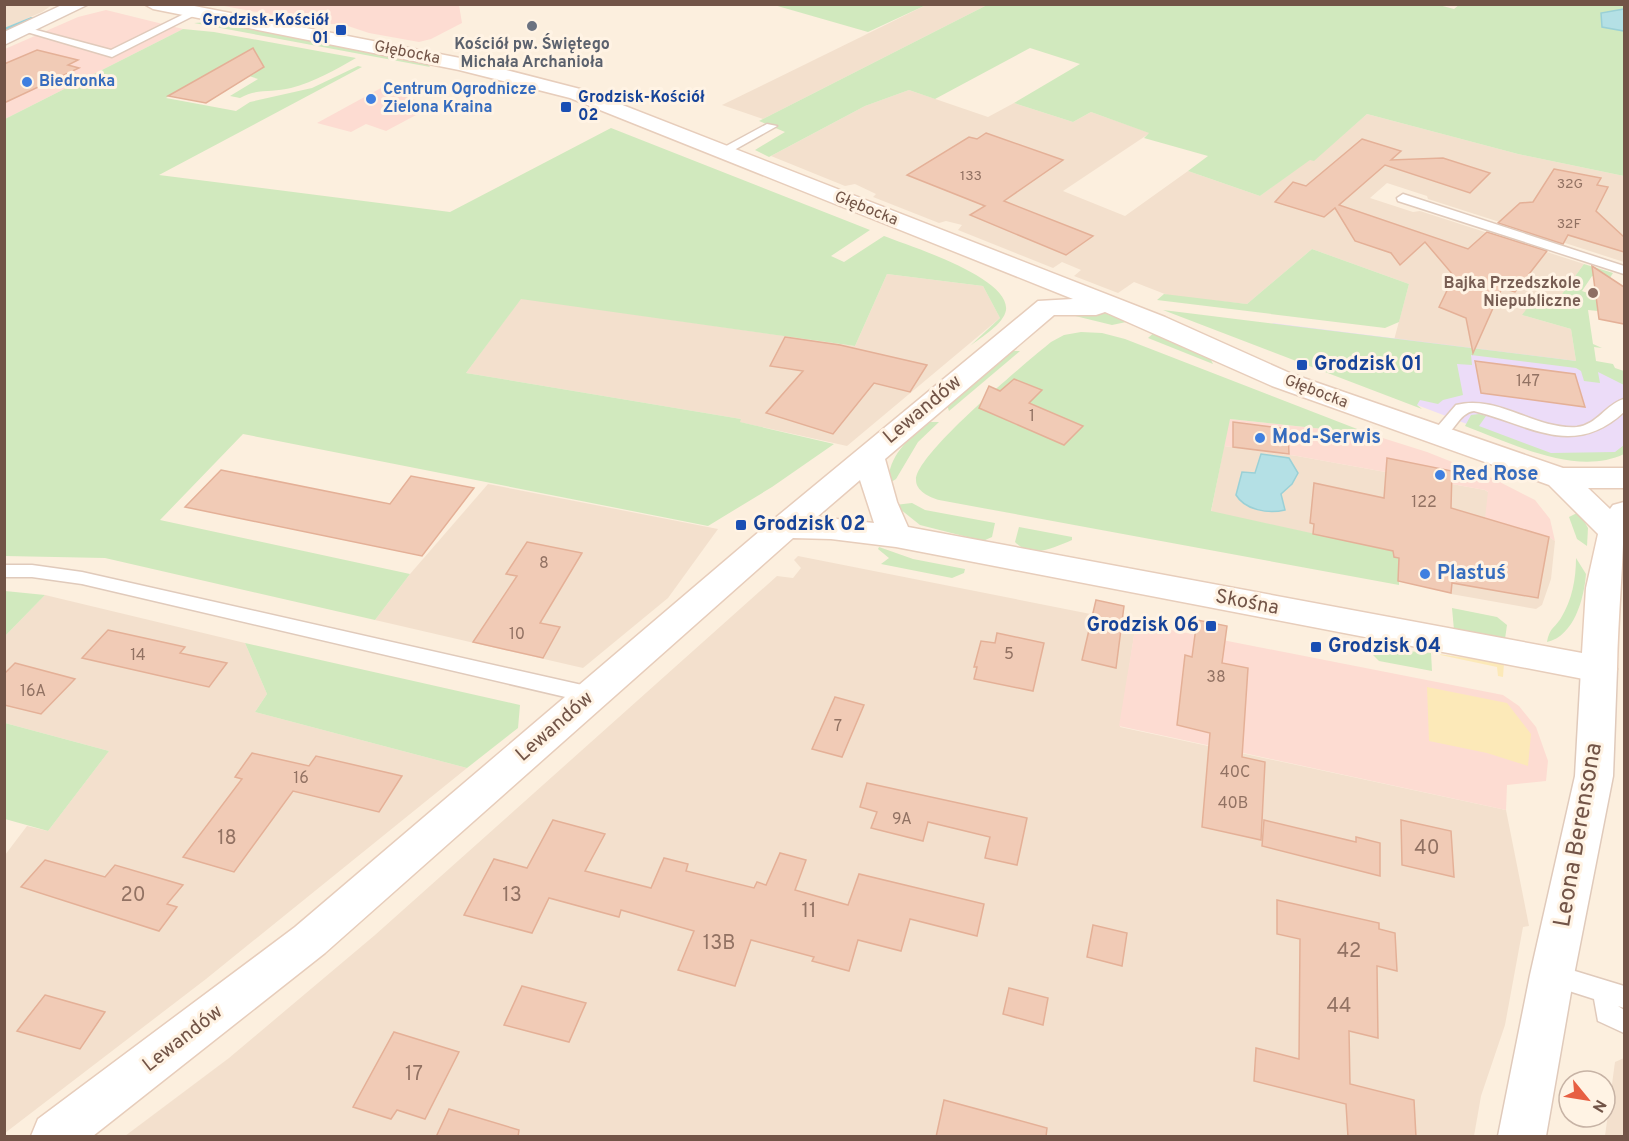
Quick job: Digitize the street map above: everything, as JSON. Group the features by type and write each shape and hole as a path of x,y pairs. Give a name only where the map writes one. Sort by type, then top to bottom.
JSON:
{"street":[{"path":"4,39 80,4"},
{"name":"Głębocka","path":"153,4 390,50 531,81 589,98 723,152 1047,294 1117,307 1282,380 1560,478"},
{"name":"Lewandów","path":"55,1137 310,940 785,526 869,456 1047,294"},
{"path":"869,456 881,502 896,536"},
{"path":"1560,478 1624,478"},
{"name":"Leona Berensona","path":"1522,1137 1551,975 1594,776 1604,570 1619,521 1560,478"},
{"name":"Skośna","path":"785,526 831,528 896,536 1599,669"}],"lane":[{"path":"25,30 112,54 194,13"},
{"path":"723,152 771,126"},
{"path":"1403,198 1624,270"},
{"path":"1440,434 1462,408 1474,406 1549,430 1572,432 1594,429 1624,404"},
{"path":"4,571 32,571 82,578 591,695"},
{"path":"1551,975 1615,994 1607,1013 1624,1022"}],"shaded area":[{"path":"5,5 52,5 42,12 5,28"},
{"path":"219,5 459,5 462,23 431,39 419,42 369,33 342,24 321,24"},
{"path":"926,5 987,5 763,119 722,105"},
{"path":"106,10 183,29 5,119 5,49 78,17"},
{"path":"381,88 433,106 386,131 366,124 351,132 317,123"},
{"path":"909,90 988,117 1014,103 1073,122 1091,112 1150,133 1063,191 1125,216 1188,171 1260,196 1310,159 1314,160 1367,114 1518,154 1624,176 1624,262 1428,199 1427,196 1387,183 1370,198 1413,212 1420,211 1584,264 1554,305 1522,315 1571,329 1576,361 1394,340 1409,284 1312,249 1247,304 1170,296 1134,282 1118,293 1074,276 1081,270 1062,262 1053,268 958,230 962,225 946,221 939,223 873,197 876,194 855,184 845,186 771,156 865,106"},
{"path":"887,274 983,286 1000,318 847,446 739,422 741,419 466,373 521,298 855,346"},
{"path":"1272,323 1576,361 1624,378 1624,450 1619,455 1551,456 1417,405"},
{"path":"1229,419 1370,434 1427,452 1490,477 1535,500 1550,519 1555,541 1549,537 1485,518 1488,492 1485,490 1297,456 1224,446"},
{"path":"1224,446 1297,456 1485,490 1555,541 1551,579 1542,605 1536,609 1451,594 1452,583 1399,556 1394,557 1393,551 1211,512"},
{"path":"488,484 718,529 668,598 583,668 375,620 410,574"},
{"path":"798,556 1136,623 1120,727 1506,810 1529,926 1523,927 1505,1025 1481,1096 1474,1136 125,1136 229,1058 375,935 777,576 793,578 801,568 794,560"},
{"path":"45,595 245,643 267,694 255,712 467,768 206,979 5,1133 5,855 27,826 48,831 109,751 5,723 5,636"},
{"path":"1136,623 1503,695 1519,706 1536,727 1548,761 1546,781 1507,785 1506,810 1119,726"},
{"path":"1624,1058 1624,1136 1605,1136 1606,1129 1617,1129 1615,1062"}],"green space":[{"path":"1435,4 1454,9 1460,4 1624,5 1624,176 1518,154 1367,114 1314,161 1310,160 1260,196 1188,171 1208,156 1144,138 1149,133 1091,112 1073,122 1014,103 1080,64 1030,48 935,99 909,90 865,106 769,157 755,150 785,132 759,121 987,5"},
{"path":"774,5 926,5 868,32"},
{"path":"209,22 402,57 427,63 430,67 194,23"},
{"path":"183,29 214,32 356,58 300,85 252,93 240,98 230,96 258,79 249,76 259,70 211,72 166,98 236,111 250,102 312,88 358,66 362,67 159,175 450,212 611,128 870,230 831,256 844,262 884,236 935,255 976,275 992,286 1003,298 1006,310 1001,320 991,330 970,346 1000,318 983,286 887,274 855,346 521,299 466,373 741,419 740,422 834,444 772,487 708,526 243,434 160,520 410,574 375,620 105,558 5,556 5,119"},
{"path":"1312,249 1409,284 1399,322 1385,328 1157,300 1164,294 1247,304"},
{"path":"1584,264 1613,273 1608,281 1592,276 1582,291 1596,296 1598,311 1588,310 1593,344 1602,348 1594,347 1596,361 1613,364 1615,368 1624,371 1624,385 1598,372 1600,383 1584,381 1581,371 1576,368 1471,355 1472,365 1457,364 1463,395 1443,400 1438,404 1420,400 1417,405 1422,409 1163,310 1576,361 1571,329 1522,315 1534,299 1554,305"},
{"path":"1101,312 1131,321 1112,325 1067,314"},
{"path":"1156,331 1210,358 1213,364 1148,338"},
{"path":"1081,332 1102,333 1125,339 1370,434 1230,419 1211,511 1393,551 1394,557 1399,558 1399,585 939,500 927,495 918,487 916,480 921,467 933,450 974,408 1051,342 1064,335"},
{"path":"1010,351 1020,351 949,411 947,405"},
{"path":"1471,415 1486,416 1479,426 1551,453 1615,452 1624,445 1624,454 1605,460 1585,462 1544,455 1465,426"},
{"path":"928,422 939,422 918,442 896,479 888,484 892,464 900,449"},
{"path":"912,503 925,510 995,523 992,537 983,541 920,525 895,505"},
{"path":"1579,512 1588,528 1587,546 1577,539 1569,517"},
{"path":"1019,527 1072,537 1072,540 1043,550 1028,550 1015,542"},
{"path":"879,547 913,559 965,569 964,573 952,578 881,564 889,558 878,549"},
{"path":"1576,558 1586,574 1580,605 1571,624 1564,632 1547,642 1549,633 1561,618 1571,597"},
{"path":"4,591 45,595 5,636"},
{"path":"1452,608 1497,617 1507,625 1505,639 1454,630"},
{"path":"245,643 520,705 518,728 467,768 255,712 267,694"},
{"path":"1370,648 1431,653 1432,671 1379,661 1370,652"},
{"path":"5,723 109,751 48,831 5,819"}],"sand":[{"path":"1431,653 1504,663 1503,677 1498,676 1497,667"},
{"path":"1427,687 1507,703 1531,734 1528,766 1487,753 1429,741"}],"water":[{"path":"1624,9 1624,31 1602,27 1601,13"},
{"path":"1261,454 1289,458 1298,473 1292,484 1281,494 1285,510 1258,510 1245,504 1236,495 1242,472 1255,473"}],"building":[{"path":"253,48 264,67 206,103 168,96"},
{"name":"Biedronka","path":"37,50 78,60 68,65 79,68 4,103 4,64"},
{"path":"986,133 1063,160 1004,201 1093,236 1066,255 970,215 985,206 907,175 969,137 977,139"},
{"path":"1362,139 1401,151 1391,160 1443,158 1490,173 1470,193 1385,165 1339,205 1468,249 1487,232 1547,251 1515,292 1502,288 1473,353 1466,318 1439,307 1454,276 1425,242 1400,265 1391,253 1355,241 1335,208 1324,217 1275,202 1293,182 1306,186"},
{"path":"1554,169 1601,178 1597,185 1608,187 1596,211 1624,237 1624,252 1568,235 1563,244 1498,223 1520,203 1533,202"},
{"path":"1592,266 1624,287 1624,324 1599,319"},
{"path":"785,337 840,345 927,365 910,392 874,383 833,434 766,413 803,371 770,366"},
{"path":"1475,361 1575,374 1585,407 1481,393"},
{"path":"1014,379 1042,390 1029,403 1083,426 1064,445 979,408 989,386 1000,391"},
{"name":"Mod-Serwis","path":"1233,422 1288,429 1289,454 1233,447"},
{"path":"1387,458 1452,471 1451,508 1549,537 1538,598 1452,583 1451,593 1398,581 1399,558 1394,557 1393,551 1313,534 1314,524 1310,523 1314,483 1384,498"},
{"path":"221,470 390,504 411,476 474,488 422,556 185,507"},
{"path":"527,542 582,553 540,623 560,627 543,658 473,642 517,576 506,574"},
{"path":"1096,600 1124,606 1116,668 1082,660"},
{"path":"1197,620 1227,626 1222,663 1248,668 1242,757 1265,762 1261,840 1202,827 1210,733 1177,725 1185,655 1192,657"},
{"path":"108,630 185,647 180,653 227,663 209,687 82,658"},
{"path":"997,633 1044,643 1033,691 974,679 977,667 974,667 981,641 995,643"},
{"path":"15,663 75,679 41,714 4,705 4,674"},
{"path":"835,697 864,705 842,757 812,749"},
{"path":"252,753 309,766 316,756 402,776 379,812 293,791 234,872 183,857 242,779 235,777"},
{"path":"867,783 1027,818 1017,865 985,858 990,837 928,822 923,841 871,828 877,812 860,807"},
{"path":"553,820 605,834 585,871 651,888 664,858 688,864 686,871 754,888 757,882 766,885 780,853 806,860 795,890 848,905 859,874 984,904 977,936 910,919 901,951 858,940 849,971 812,961 814,957 751,940 735,986 678,970 694,931 621,910 619,917 549,898 532,933 464,915 494,859 527,868"},
{"path":"1264,820 1356,842 1356,837 1380,843 1380,876 1262,846"},
{"path":"1401,820 1451,831 1454,877 1402,865"},
{"path":"45,860 105,877 115,865 183,885 167,904 177,907 159,931 21,887"},
{"path":"1277,900 1379,923 1379,929 1395,933 1397,971 1377,966 1378,1038 1349,1031 1350,1084 1414,1100 1416,1137 1348,1137 1346,1104 1254,1081 1256,1048 1299,1059 1300,939 1277,934"},
{"path":"1093,925 1127,933 1122,966 1087,957"},
{"path":"522,986 586,1003 569,1042 504,1025"},
{"path":"1009,988 1048,998 1043,1025 1003,1014"},
{"path":"45,995 105,1012 80,1049 17,1031"},
{"path":"394,1032 459,1052 425,1119 397,1110 391,1119 353,1107"},
{"path":"944,1100 1047,1128 1046,1137 936,1137"},
{"path":"449,1109 519,1130 518,1137 436,1137"}],"waterway":[{"path":"4,30 33,18"}],"place":[{"name":"Kościół pw. Świętego Michała Archanioła","path":"532,26"},
{"name":"Grodzisk-Kościół 01","path":"341,30"},
{"name":"Biedronka","path":"27,82"},
{"name":"Centrum Ogrodnicze Zielona Kraina","path":"371,99"},
{"name":"Grodzisk-Kościół 02","path":"566,107"},
{"name":"Bajka Przedszkole Niepubliczne","path":"1593,293"},
{"name":"Grodzisk 01","path":"1302,365"},
{"name":"Mod-Serwis","path":"1260,438"},
{"name":"Red Rose","path":"1440,475"},
{"name":"Grodzisk 02","path":"741,525"},
{"name":"Plastuś","path":"1425,574"},
{"name":"Grodzisk 06","path":"1211,626"},
{"name":"Grodzisk 04","path":"1316,647"}]}
